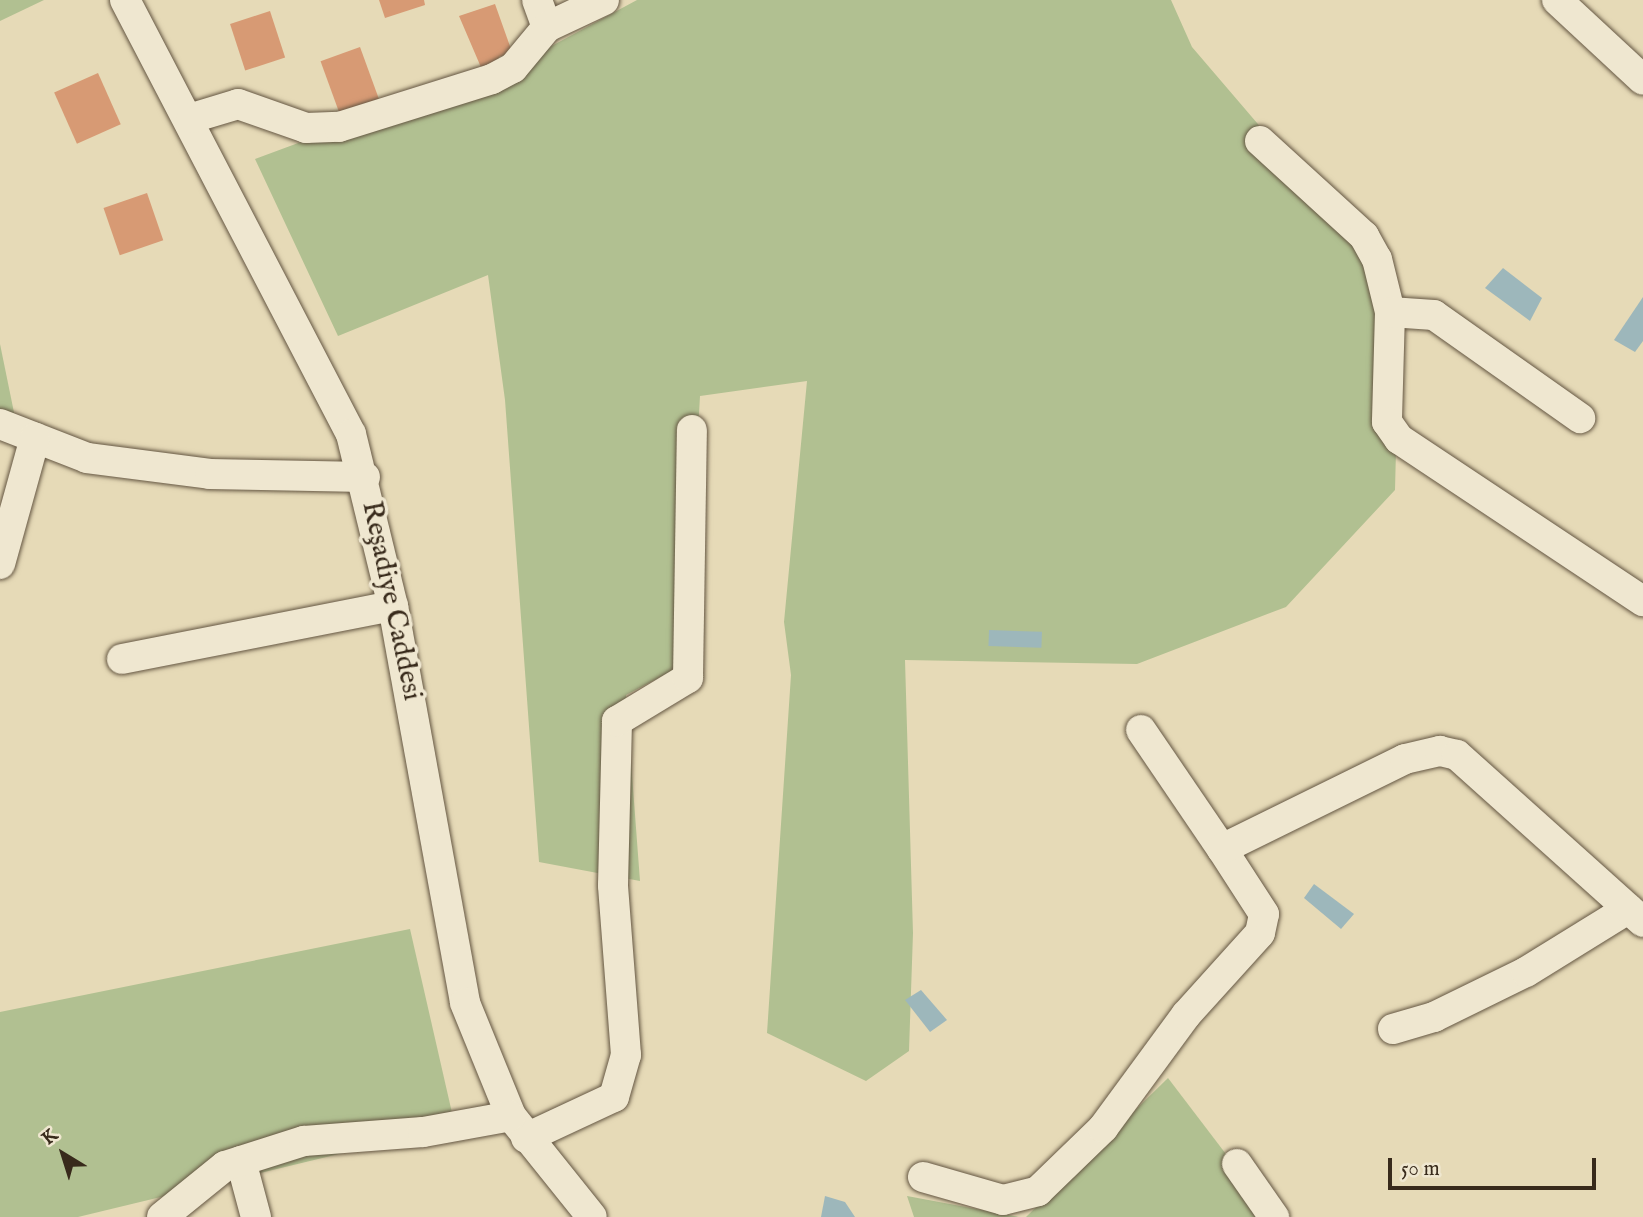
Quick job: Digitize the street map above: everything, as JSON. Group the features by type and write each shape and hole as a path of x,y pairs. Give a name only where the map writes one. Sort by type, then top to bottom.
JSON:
{"street":[{"name":"Reşadiye Caddesi","path":"125,0 191,118 332,389 365,477 393,606 465,1003 519,1127 592,1217"},
{"path":"191,118 238,104 298,126 339,127 492,79 513,68 542,13 604,0"},
{"path":"1557,0 1643,80"},
{"path":"1260,141 1364,236 1377,259 1390,312 1384,391 1387,422 1399,439 1643,601"},
{"path":"1390,312 1433,315 1580,418"},
{"path":"0,424 87,458 211,474 365,477"},
{"path":"162,1217 225,1166 303,1141 519,1127 614,1097 626,1055 613,885 617,721 688,678 692,430"},
{"path":"0,564 35,438"},
{"path":"122,659 393,606"},
{"path":"923,1177 1013,1201 1038,1191 1103,1128 1264,925 1264,914 1141,730"},
{"path":"1222,849 1405,759 1440,751 1457,755 1635,915 1434,1017 1393,1029"},
{"path":"242,1161 256,1217"},
{"path":"1237,1164 1274,1217"}],"green space":[{"path":"0,0 44,0 0,21"},
{"path":"637,0 1171,0 1192,47 1400,290 1395,490 1286,607 1137,664 905,660 913,933 909,1051 866,1081 767,1033 791,675 784,622 807,381 700,396 685,664 626,695 640,881 539,862 505,400 488,275 338,336 255,159 533,56"},
{"path":"0,344 19,437 0,432"},
{"path":"410,929 455,1126 78,1217 0,1217 0,1012"},
{"path":"1168,1078 1274,1217 1026,1217"},
{"path":"907,1196 1019,1217 914,1217"}],"water":[{"path":"1503,268 1542,298 1530,321 1485,288"},
{"path":"1643,297 1643,341 1635,352 1614,340"},
{"path":"989,630 1042,632 1041,648 988,646"},
{"path":"1314,884 1354,914 1341,929 1304,898"},
{"path":"921,990 947,1020 930,1032 905,1000"},
{"path":"825,1196 845,1202 855,1217 821,1217"}],"building":[{"path":"379,0 424,0 425,5 385,18"},
{"path":"495,4 512,52 499,57 502,66 483,72 459,16"},
{"path":"270,11 285,58 245,71 230,24"},
{"path":"360,47 380,102 340,116 321,61"},
{"path":"98,73 121,124 77,144 54,93"},
{"path":"147,193 163,240 120,255 104,208"}]}
